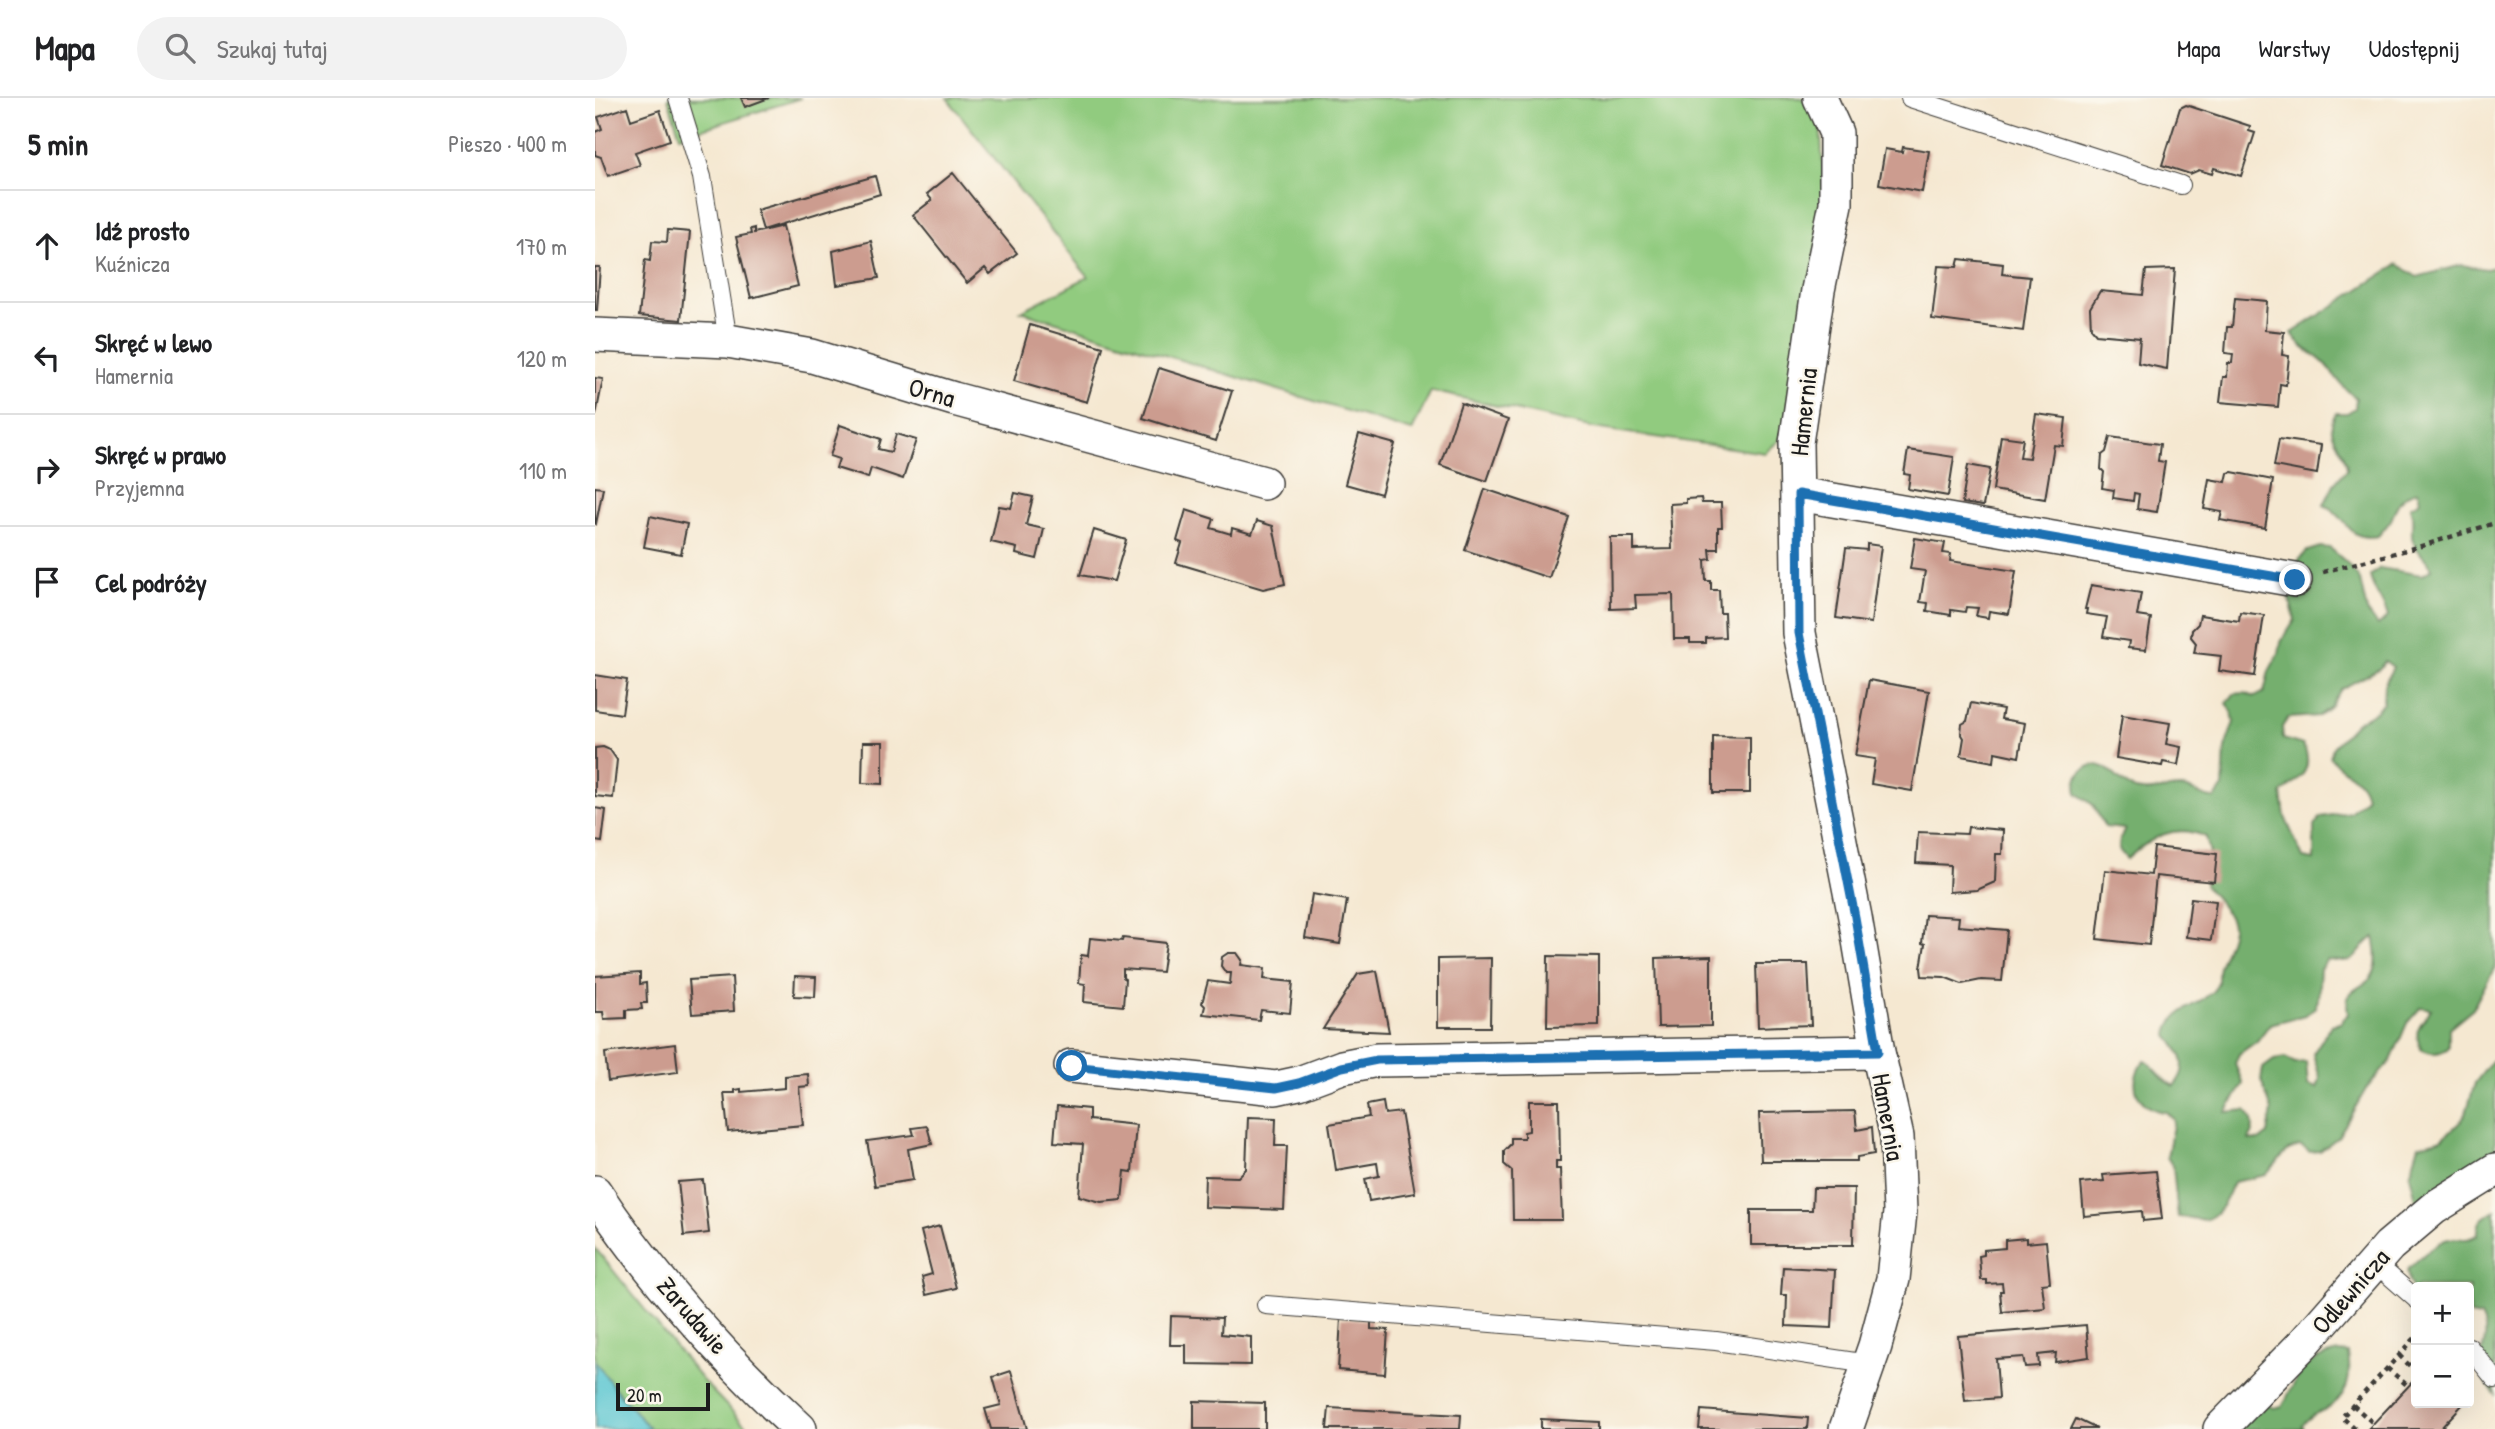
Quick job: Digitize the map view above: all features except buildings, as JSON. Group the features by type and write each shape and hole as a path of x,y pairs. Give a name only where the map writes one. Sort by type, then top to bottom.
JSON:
{"street":[{"name":"Hamernia","path":"1820,98 1836,133 1836,204 1818,289 1796,443 1799,633 1855,917 1878,1052 1897,1138 1900,1212 1893,1279 1846,1429"},
{"name":"Orna","path":"595,335 728,341 812,356 1264,483"},
{"path":"1798,494 2295,580"},
{"path":"1072,1066 1276,1088 1299,1083 1342,1067 1377,1060 1878,1052"},
{"name":"Odlewnicza","path":"2220,1429 2303,1344 2389,1246 2434,1208 2495,1170"},
{"name":"Zarudawie","path":"595,1192 686,1310 800,1429"}],"lane":[{"path":"678,98 702,177 728,341"},
{"path":"1910,98 2181,185"},
{"path":"2374,1262 2411,1295"},
{"path":"1266,1305 1716,1341 1868,1364"},
{"path":"2474,1353 2495,1379"}],"path":[{"path":"2295,580 2495,523"},
{"path":"2355,1429 2342,1417 2411,1342"},
{"path":"2399,1355 2411,1366"},
{"path":"2387,1368 2408,1386"},
{"path":"2353,1405 2373,1423"}],"green space":[{"path":"668,98 801,98 680,136"},
{"path":"947,98 1802,98 1820,117 1825,210 1784,436 1765,453 1594,428 1431,391 1412,431 1021,311 1088,277"},
{"path":"2398,264 2417,277 2462,265 2486,269 2495,267 2495,967 2473,1008 2449,1028 2449,1048 2435,1053 2421,1049 2418,1031 2431,1009 2421,1007 2407,1023 2391,1061 2366,1089 2338,1137 2320,1151 2310,1152 2300,1146 2288,1150 2266,1175 2233,1182 2218,1212 2207,1219 2198,1220 2178,1217 2173,1167 2167,1157 2174,1120 2166,1112 2148,1106 2137,1094 2135,1086 2139,1068 2145,1060 2174,1086 2179,1079 2182,1060 2168,1036 2170,1027 2178,1015 2212,992 2217,985 2219,967 2231,935 2231,921 2205,885 2212,862 2206,837 2184,831 2163,834 2127,859 2119,850 2125,829 2105,827 2093,805 2077,793 2076,783 2085,769 2099,765 2136,790 2185,788 2215,798 2223,787 2225,748 2234,722 2227,703 2234,694 2245,693 2255,697 2264,692 2281,642 2295,620 2289,595 2295,565 2307,551 2320,547 2330,548 2346,562 2360,580 2367,611 2378,626 2388,617 2370,576 2380,568 2422,575 2432,569 2417,549 2412,536 2410,507 2420,501 2418,491 2401,500 2391,520 2378,536 2359,536 2332,509 2324,505 2334,484 2347,469 2346,461 2333,435 2332,421 2336,413 2347,413 2355,408 2356,398 2292,333","holes":["2385,661 2393,667 2384,685 2383,703 2376,711 2356,723 2333,747 2330,757 2361,784 2366,798 2350,812 2321,817 2314,826 2314,860 2303,858 2285,817 2282,793 2304,773 2306,754 2303,745 2283,739 2282,727 2288,718 2319,716 2330,707 2341,689 2379,669","2374,937 2377,959 2372,976 2349,996 2348,1014 2340,1023 2331,1025 2313,1054 2320,1078 2317,1088 2308,1085 2306,1062 2295,1063 2285,1058 2274,1060 2263,1068 2261,1080 2272,1111 2268,1134 2259,1141 2249,1140 2253,1124 2246,1110 2226,1112 2243,1084 2235,1064 2239,1054 2257,1041 2270,1024 2305,1015 2314,1009 2318,1000 2320,969 2327,960 2353,959"]},
{"path":"2495,1057 2495,1171 2420,1215 2410,1175 2419,1145 2442,1139 2459,1123 2466,1113 2475,1083"},
{"path":"2495,1210 2495,1394 2484,1380 2480,1369 2485,1333 2481,1317 2474,1316 2474,1282 2411,1282 2411,1286 2407,1270 2438,1243 2454,1238 2469,1239 2478,1235 2480,1222"},
{"path":"595,1248 702,1380 749,1429 650,1429 616,1390 595,1361"},
{"path":"2338,1352 2348,1353 2347,1386 2338,1400 2307,1420 2302,1426 2304,1429 2221,1429 2264,1402 2273,1408 2282,1406 2302,1370 2315,1360"}],"water":[{"path":"595,1361 616,1390 650,1429 595,1429"}],"route":[{"path":"1072,1066 1276,1088 1299,1083 1342,1067 1377,1060 1878,1052 1855,917 1799,633 1798,494 2295,580"}]}
